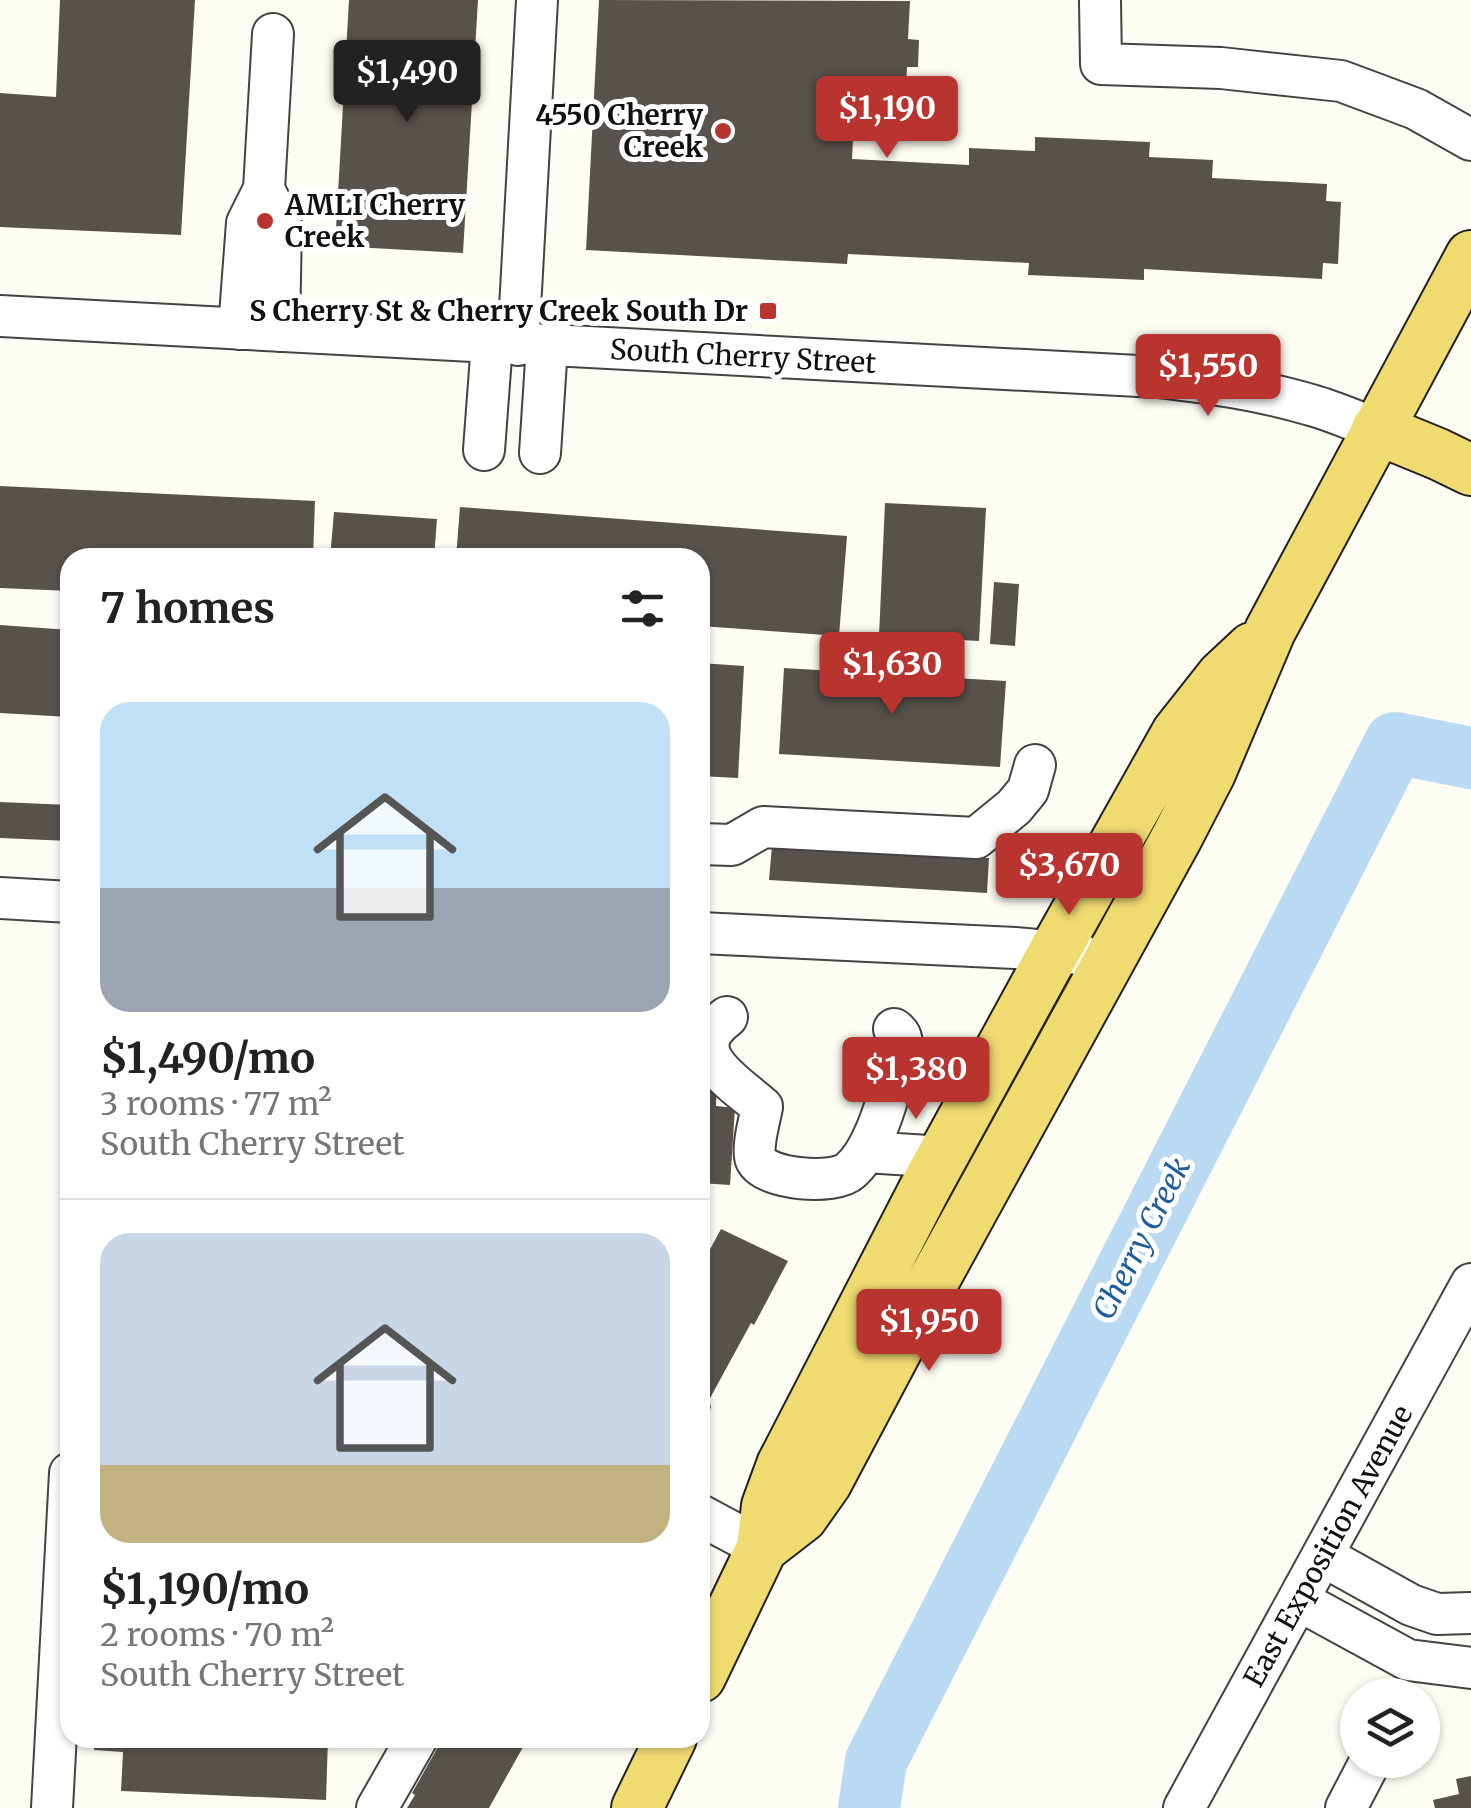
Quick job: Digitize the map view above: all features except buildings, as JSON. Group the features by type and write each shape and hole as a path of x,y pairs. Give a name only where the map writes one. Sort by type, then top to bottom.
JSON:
{"main road":[{"path":"762,1548 802,1518 826,1483 1210,773 1270,631 1471,256"},
{"name":"South Cherry Street","path":"1377,430 1471,470"},
{"path":"710,1656 762,1548 767,1506 782,1465 1054,952 1177,733 1222,676 1270,631"},
{"path":"637,1808 666,1748"}],"street":[{"path":"537,0 519,344 540,452"},
{"path":"1100,0 1101,64 1221,68 1342,81 1416,109 1471,140"},
{"path":"239,329 247,223 264,190 274,34"},
{"path":"264,190 281,224 279,331"},
{"name":"South Cherry Street","path":"0,316 1156,377 1238,388 1313,405 1377,430"},
{"path":"484,450 519,344"},
{"path":"710,844 732,845 763,828 976,838 1028,790 1035,765"},
{"path":"0,898 60,901"},
{"path":"710,935 1054,952 1110,961"},
{"path":"710,1035 727,1017"},
{"path":"710,1058 762,1106 754,1151 756,1161 776,1175 834,1179 851,1171 873,1134 900,1058 903,1042 894,1030"},
{"path":"873,1134 943,1157"},
{"name":"East Exposition Avenue","path":"1184,1808 1471,1284"},
{"path":"710,1520 762,1548"},
{"path":"1323,1556 1410,1605 1454,1613 1416,1678"},
{"path":"1298,1600 1408,1660 1415,1678"},
{"path":"1420,1678 1471,1668"},
{"path":"52,1808 60,1682"},
{"path":"377,1808 410,1748"},
{"path":"1346,1808 1362,1778"}],"waterway":[{"name":"Cherry Creek","path":"869,1808 876,1761 1395,743 1471,758"}],"place":[{"name":"4550 Cherry Creek","path":"723,131"},
{"name":"AMLI Cherry Creek","path":"265,221"},
{"name":"S Cherry St & Cherry Creek South Dr","path":"768,311"}]}
